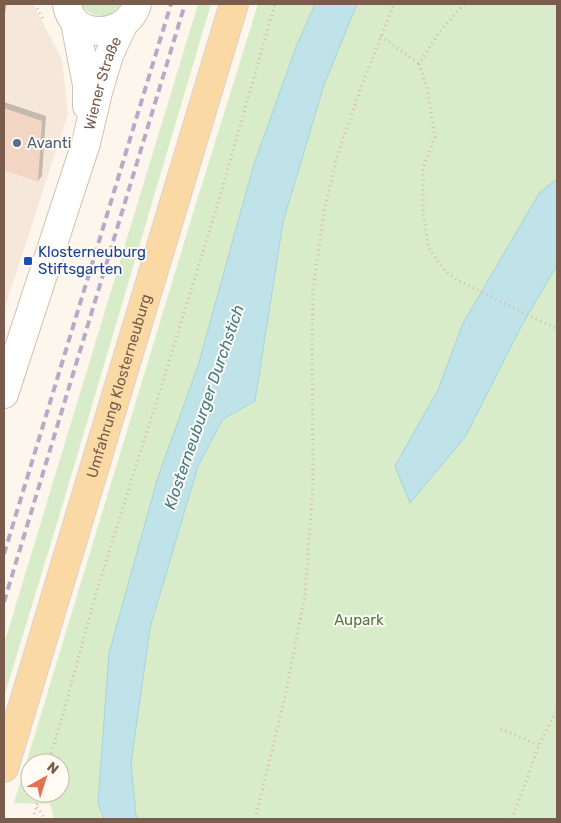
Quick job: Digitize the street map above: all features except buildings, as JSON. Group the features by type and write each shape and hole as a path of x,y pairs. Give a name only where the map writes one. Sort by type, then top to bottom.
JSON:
{"main road":[{"name":"Umfahrung Klosterneuburg","path":"4,768 234,4"}],"street":[{"name":"Wiener Straße","path":"71,13 81,26 95,31 107,30 130,14"},
{"name":"Wiener Straße","path":"71,13 88,84 86,143"},
{"name":"Wiener Straße","path":"4,394 86,143 107,62 130,14"}],"path":[{"path":"35,4 45,23"},
{"path":"51,753 96,593 216,210 275,4"},
{"path":"255,819 285,696 305,595 313,484 313,291 324,211 337,156 362,85 394,4"},
{"path":"420,64 440,31 464,4"},
{"path":"381,36 420,64 427,88 435,137 423,167 423,209 428,247 445,271 459,281 557,329"},
{"path":"512,819 539,745 557,710"},
{"path":"501,729 539,745"},
{"path":"33,819 38,803"},
{"path":"37,807 45,819"}],"shaded area":[{"path":"4,4 33,4 62,60 68,114 4,310"}],"green space":[{"path":"80,4 121,4 112,13 101,16 90,13"},
{"path":"198,4 211,4 4,697 4,644"},
{"path":"258,4 315,4 296,47 254,164 198,366 158,477 109,653 98,803 104,819 54,819 50,804 14,803 20,783 20,803 70,803 70,753 29,753"},
{"name":"Aupark","path":"357,4 557,4 557,819 138,819 131,763 150,628 198,466 223,419 255,401 283,222 324,85"}],"water":[{"name":"Klosterneuburger Durchstich","path":"315,4 357,4 324,85 283,222 255,401 223,419 198,466 150,628 131,763 138,819 104,819 98,803 109,653 158,477 198,366 254,164 296,47"},
{"path":"557,179 557,265 521,327 465,437 410,503 395,466 438,390 463,323 540,192"}],"railway":[{"path":"4,554 171,4"},
{"path":"4,602 185,4"}],"place":[{"name":"Avanti","path":"17,143"},
{"name":"Klosterneuburg Stiftsgarten","path":"28,261"}]}
